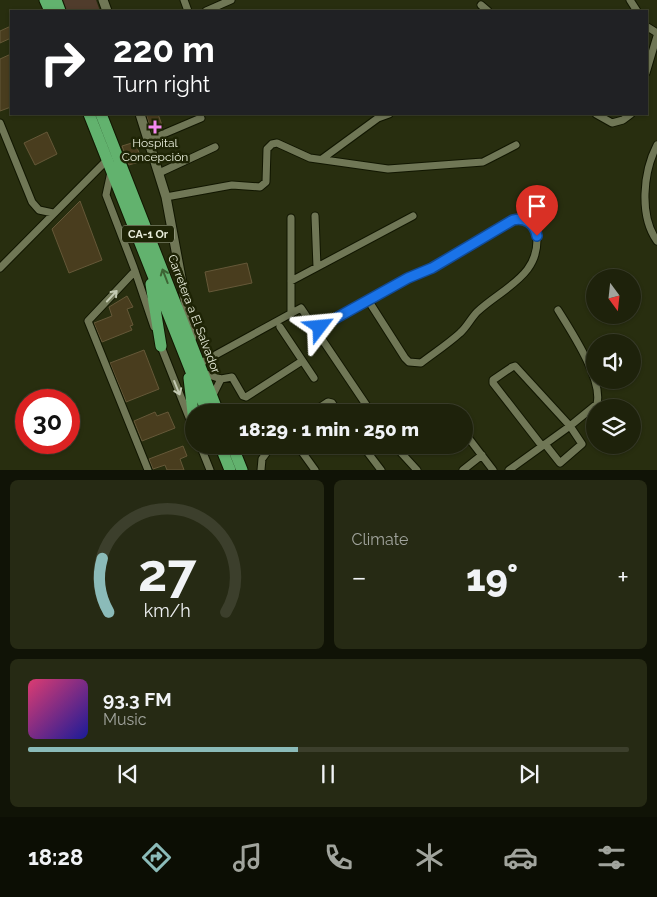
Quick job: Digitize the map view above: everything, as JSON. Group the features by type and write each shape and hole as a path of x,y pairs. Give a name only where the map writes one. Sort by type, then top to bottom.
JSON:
{"highway":[{"name":"Carretera a El Salvador","path":"89,115 181,303 205,404"},
{"name":"Carretera a El Salvador","path":"101,115 112,172 148,265 215,404"},
{"path":"148,265 161,346"},
{"path":"195,404 196,364"},
{"path":"224,454 230,470"},
{"path":"236,454 242,470"}],"street":[{"path":"208,10 232,0"},
{"path":"481,5 487,10"},
{"path":"648,66 657,34"},
{"path":"140,115 166,198 181,303"},
{"path":"322,159 378,118 386,115"},
{"path":"598,115 612,123 627,118 630,115"},
{"path":"149,140 201,118"},
{"path":"0,123 32,202 39,210 53,213"},
{"path":"166,198 232,185 260,187 266,182 267,149 272,144 277,143 310,158 388,169 483,162 516,145"},
{"path":"657,144 651,156 647,177 646,218 657,241"},
{"path":"159,173 215,147"},
{"path":"0,268 110,157"},
{"path":"112,172 106,195 185,407"},
{"path":"315,216 317,266"},
{"path":"292,281 413,216"},
{"path":"291,218 291,312"},
{"path":"316,329 368,300 432,268 513,220 524,219 536,230 534,253 520,280 478,311 460,333 421,363 409,362 405,358 368,300"},
{"path":"135,271 88,321 148,470"},
{"path":"196,364 291,312 303,309 366,404"},
{"path":"509,470 570,426 596,404 598,394 596,385 579,344 558,310"},
{"path":"280,327 314,378"},
{"path":"196,364 221,379 232,377 243,396 246,397 302,361"},
{"path":"515,366 570,426 582,444 561,463 493,383 515,366"},
{"path":"212,397 221,379"},
{"path":"473,444 493,470"},
{"path":"204,454 210,470"},
{"path":"261,470 262,459 266,454"},
{"path":"303,454 315,470"},
{"path":"369,454 381,470"},
{"path":"402,454 417,470"},
{"path":"463,470 482,456"}],"shaded area":[{"path":"63,0 96,0 100,10 67,10"}],"building":[{"path":"10,26 10,38 0,43 0,31"},
{"path":"10,54 10,107 0,111 0,59"},
{"name":"Hospital Concepción","path":"146,115 158,115 163,128 152,133"},
{"path":"47,132 57,154 35,165 24,143"},
{"path":"135,142 142,161 129,165 122,146"},
{"path":"80,201 102,260 69,273 52,229"},
{"path":"247,263 252,283 209,292 205,272"},
{"path":"127,296 133,307 127,309 133,325 130,326 132,330 102,342 94,323 112,316 109,307"},
{"path":"144,350 159,389 126,402 110,363"},
{"path":"155,412 157,416 168,412 175,428 142,441 134,421"},
{"path":"183,446 187,456 180,459 184,470 167,470 165,465 153,469 149,459"}],"place":[{"name":"Hospital Concepción","path":"155,127"}],"route":[{"path":"320,327 408,278 432,268 513,220 519,218 529,222 536,230 537,236"}]}
